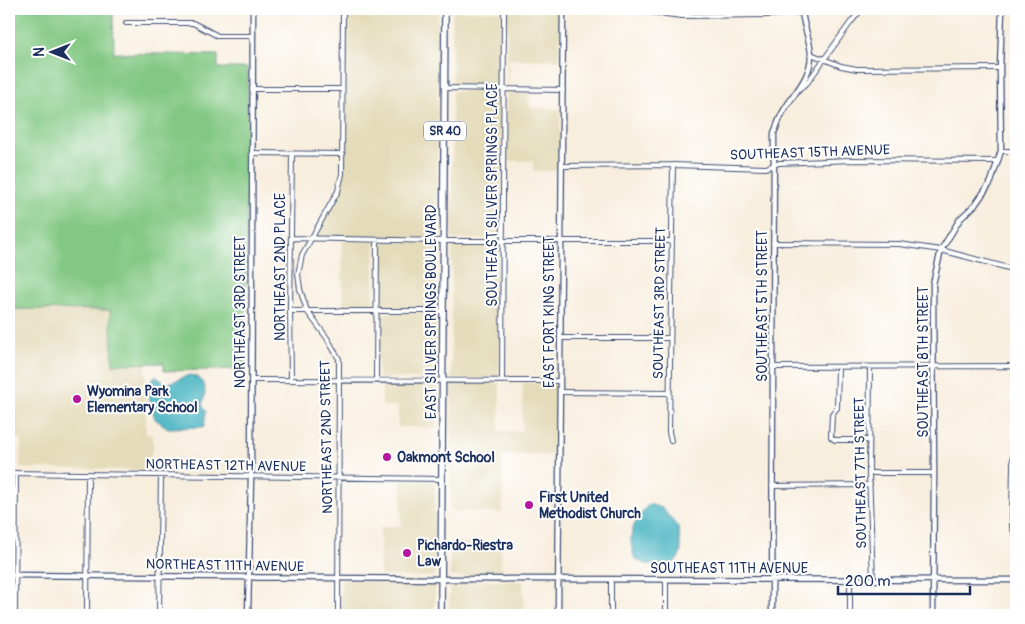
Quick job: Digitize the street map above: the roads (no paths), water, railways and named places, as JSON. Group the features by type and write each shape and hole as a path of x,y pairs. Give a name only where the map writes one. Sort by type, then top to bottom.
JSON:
{"main road":[{"name":"EAST SILVER SPRINGS BOULEVARD","path":"442,615 445,9"}],"street":[{"name":"NORTHEAST 3RD STREET","path":"248,615 251,477 253,9"},
{"name":"NORTHEAST 2ND STREET","path":"338,615 338,359 328,338 307,311 298,276 302,255 338,191 342,174 343,9"},
{"name":"SOUTHEAST SILVER SPRINGS PLACE","path":"502,381 504,9"},
{"name":"EAST FORT KING STREET","path":"558,615 563,9"},
{"path":"626,9 682,16 771,15 802,10"},
{"path":"800,88 807,83 850,22 862,9"},
{"name":"SOUTHEAST 8TH STREET","path":"933,615 933,284 941,250 960,219 975,205 991,182 1001,150 1000,68 1002,9"},
{"name":"SOUTHEAST 5TH STREET","path":"772,615 774,134 783,112 806,80 810,68 811,54 802,10"},
{"path":"126,23 193,23 218,36 253,36"},
{"path":"811,54 841,66 857,69 1000,68"},
{"path":"252,89 342,88"},
{"path":"445,88 563,90"},
{"path":"1001,150 1016,151"},
{"path":"252,154 343,154"},
{"name":"NORTHEAST 2ND PLACE","path":"291,380 292,154"},
{"name":"SOUTHEAST 15TH AVENUE","path":"562,166 673,165 766,168 774,164 851,160 998,161"},
{"name":"SOUTHEAST 3RD STREET","path":"671,441 669,432 669,392 673,165"},
{"path":"291,238 444,241 671,241"},
{"path":"376,380 377,240"},
{"path":"773,243 899,244 941,250 1016,270"},
{"path":"290,276 298,276"},
{"path":"290,311 444,311"},
{"path":"560,338 670,338"},
{"path":"772,367 1016,366 1014,516 1012,527 1016,537"},
{"path":"838,367 837,408 832,414 831,436 835,440 869,440"},
{"name":"SOUTHEAST 7TH STREET","path":"870,367 869,440 873,579"},
{"path":"251,380 560,381"},
{"path":"560,392 669,392"},
{"path":"870,473 934,472"},
{"name":"NORTHEAST 12TH AVENUE","path":"9,473 442,479"},
{"path":"15,615 16,473"},
{"path":"87,615 88,475"},
{"path":"159,615 161,476"},
{"path":"772,486 870,485"},
{"name":"NORTHEAST 11TH AVENUE","path":"9,574 442,579"},
{"name":"SOUTHEAST 11TH AVENUE","path":"442,579 1016,580"},
{"path":"850,579 850,615"},
{"path":"611,580 611,615"},
{"path":"666,580 666,615"}],"water":[{"path":"189,375 195,376 204,386 205,395 202,405 206,411 204,427 168,428 155,419 150,402 149,386 155,376 167,384"},
{"path":"649,504 662,508 678,527 681,551 678,559 673,563 660,565 646,564 635,559 631,536 635,523"}],"place":[{"name":"Wyomina Park Elementary School","path":"77,399"},
{"name":"Oakmont School","path":"387,457"},
{"name":"First United Methodist Church","path":"529,505"},
{"name":"Pichardo-Riestra Law","path":"407,553"}]}
